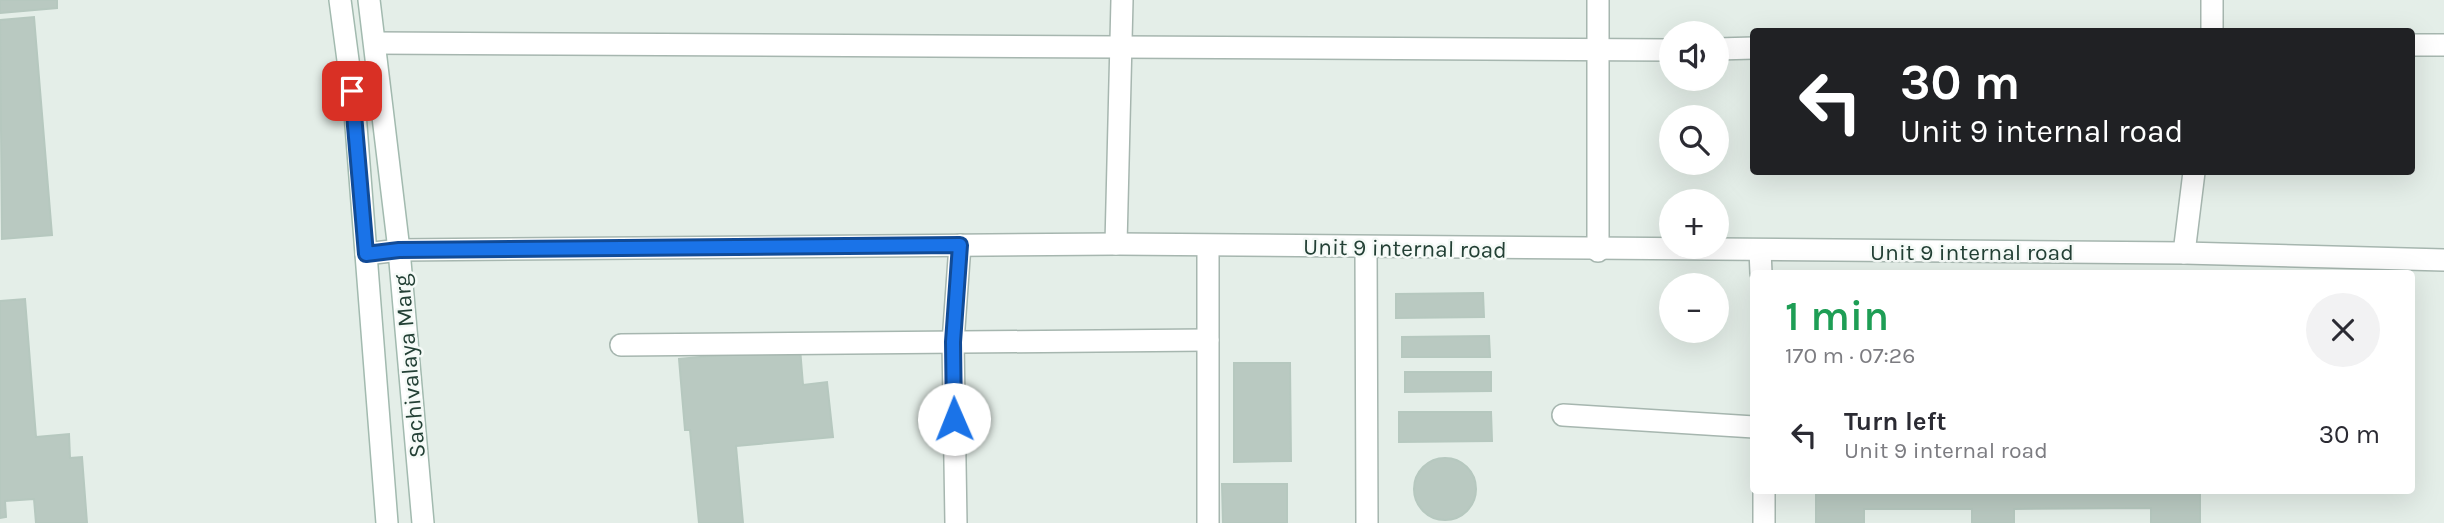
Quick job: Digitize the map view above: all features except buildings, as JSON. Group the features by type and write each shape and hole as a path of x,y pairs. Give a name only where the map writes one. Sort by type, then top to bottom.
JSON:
{"street":[{"name":"Sachivalaya Marg","path":"340,0 355,113 387,523"},
{"name":"Sachivalaya Marg","path":"369,0 399,250 422,523"},
{"path":"1116,244 1122,0"},
{"path":"1598,0 1598,251"},
{"path":"2212,0 2212,28"},
{"path":"374,43 1659,50"},
{"path":"2415,45 2444,46"},
{"path":"1729,49 1750,48"},
{"path":"2184,253 2194,175"},
{"name":"Unit 9 internal road","path":"366,254 399,250 1116,244 1598,251 2184,253 2444,260"},
{"path":"956,523 953,342 960,245"},
{"path":"1208,247 1208,523"},
{"path":"1366,247 1367,523"},
{"path":"1760,250 1760,270"},
{"path":"621,345 1208,340"},
{"path":"1563,415 1750,427"},
{"path":"1764,494 1764,523"}],"route":[{"path":"352,91 366,254 399,250 960,245 953,342 954,419"}]}
